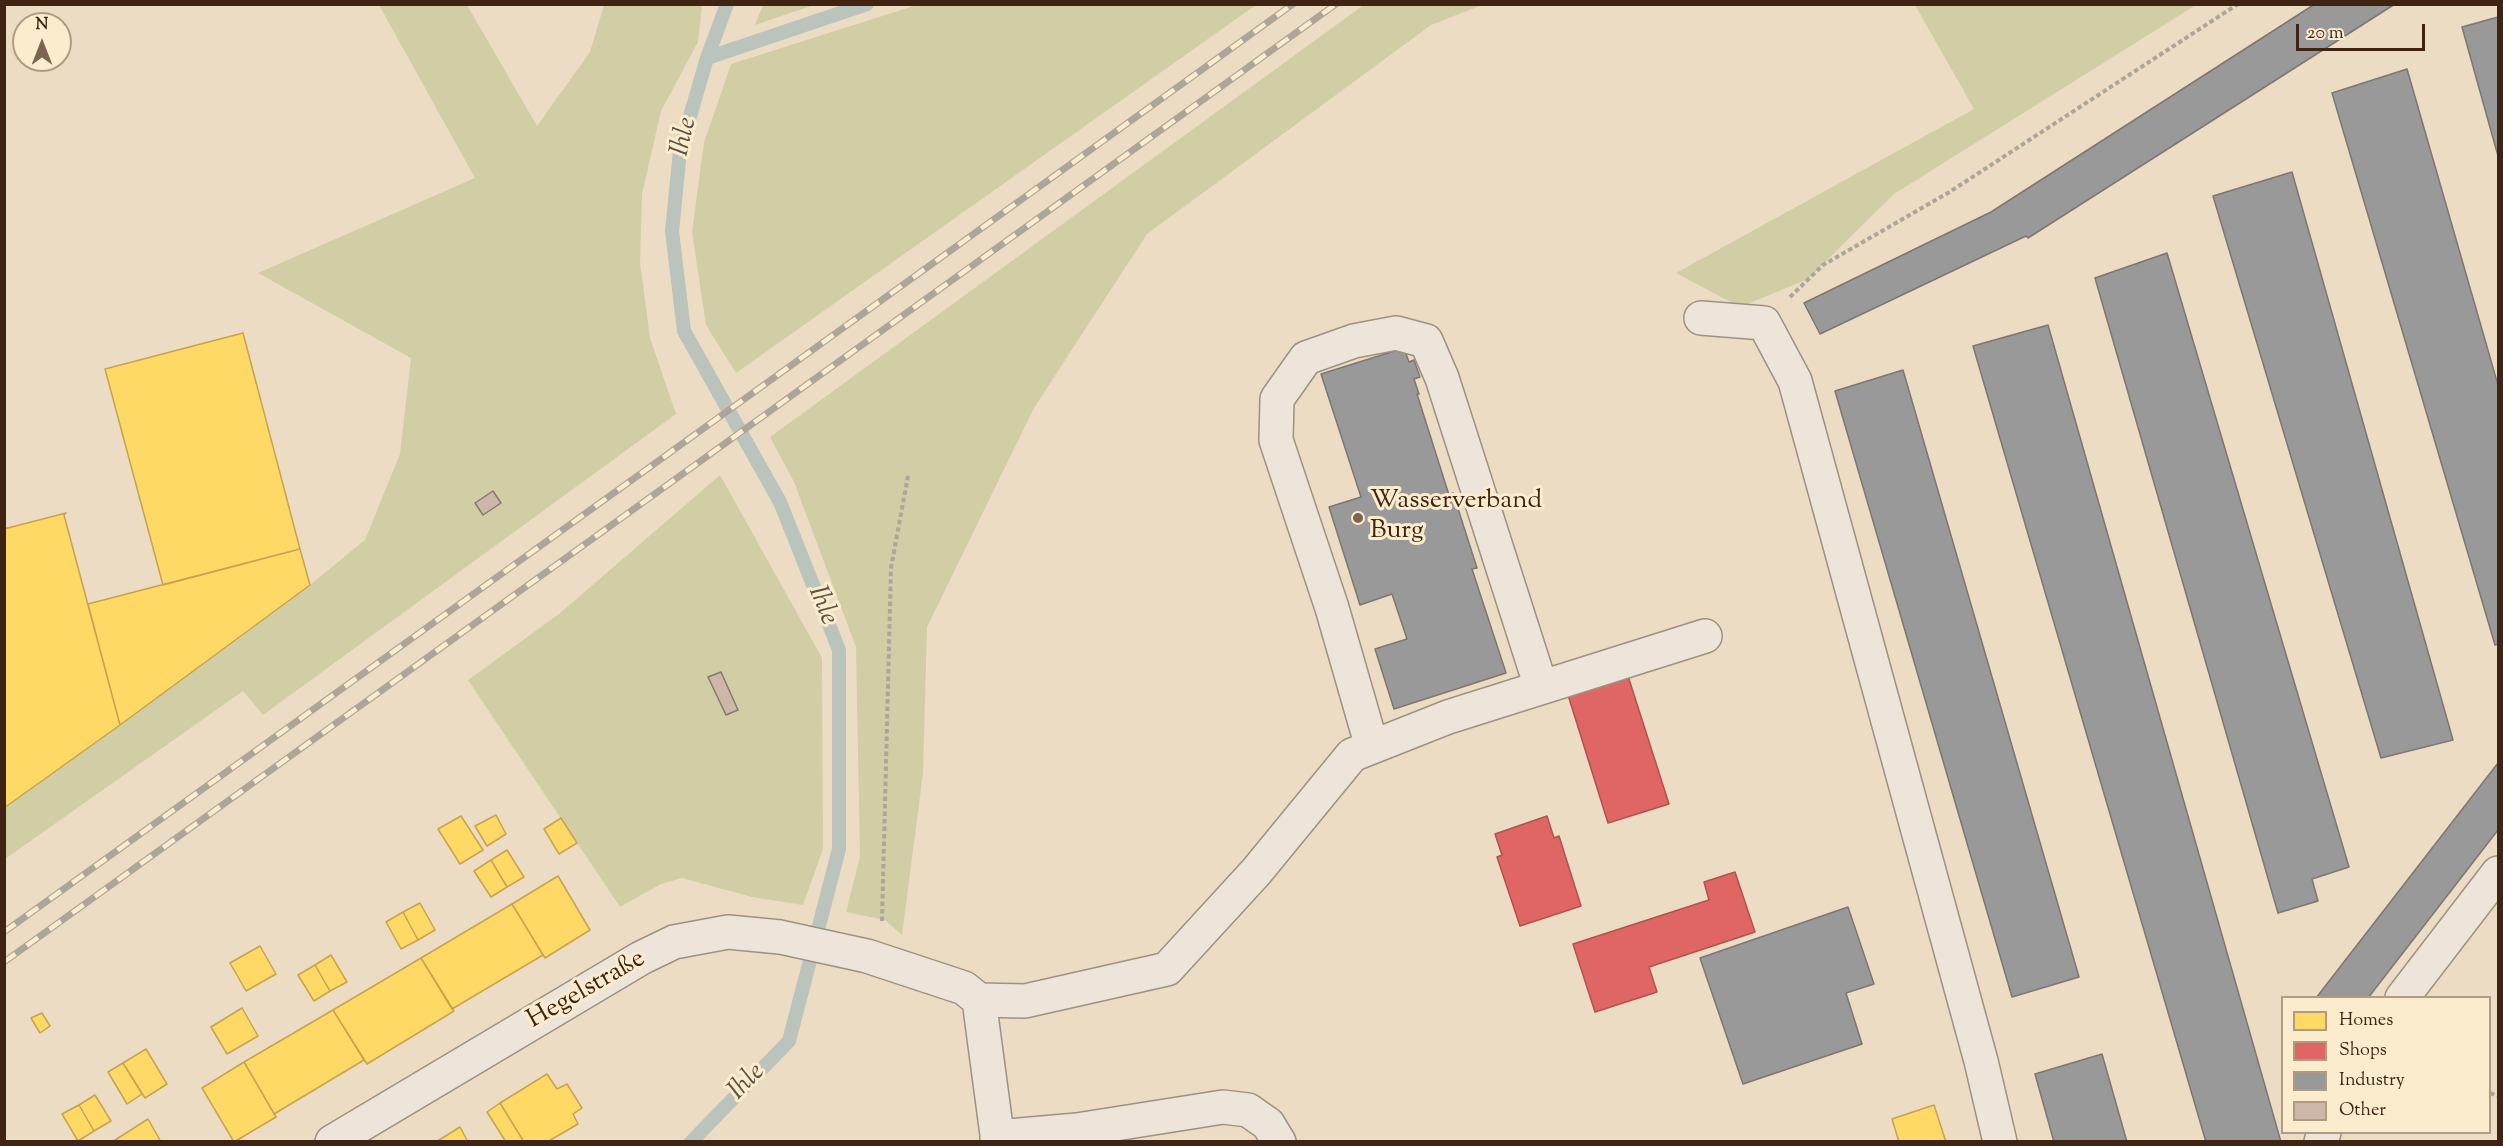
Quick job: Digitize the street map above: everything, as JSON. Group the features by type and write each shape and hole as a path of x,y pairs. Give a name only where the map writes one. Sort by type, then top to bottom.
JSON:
{"street":[{"path":"1701,318 1764,323 1795,381 1981,1061 2000,1142"},
{"path":"1372,747 1332,608 1276,440 1277,399 1306,358 1354,340 1396,333 1426,341 1442,378 1541,687"},
{"path":"1279,1142 1268,1124 1248,1110 1223,1107 1078,1136 998,1139 979,1000 1024,1000 1167,969 1256,872 1352,755 1448,717 1705,636"},
{"path":"2404,996 2499,873"},
{"name":"Hegelstraße","path":"332,1142 641,958 674,942 728,932 780,937 874,958 964,988 979,1000"}],"path":[{"path":"1764,323 1823,265 1948,193 2238,4"},
{"path":"874,958 891,568 908,476"}],"shaded area":[{"path":"764,4 814,5 755,25"},
{"path":"920,4 1256,5 736,373 706,325 692,232 704,143 731,64"},
{"path":"1365,4 1482,5 1431,25 1147,234 1034,408 927,627 923,773 902,935 885,920 846,912 860,857 856,647 794,482 770,437"},
{"path":"379,5 467,5 537,126 590,52 604,5 702,5 698,42 661,111 642,194 640,263 650,338 676,414 263,715 243,691 5,859 4,808 310,585 365,540 400,454 411,358 258,273 475,178"},
{"path":"1915,5 2196,5 1894,194 1808,279 1740,307 1676,273 1974,109"},
{"path":"720,475 822,658 823,849 803,905 752,897 682,878 661,884 620,907 468,680 559,614"}],"building: Homes":[{"path":"243,333 300,549 163,585 105,369"},
{"path":"66,513 64,515 120,725 4,808 4,529"},
{"path":"300,549 310,585 120,725 88,604"},
{"path":"496,815 506,834 487,846 475,826"},
{"path":"461,816 483,850 460,864 438,829"},
{"path":"561,818 577,843 559,854 544,829"},
{"path":"507,850 524,877 507,887 491,860"},
{"path":"491,860 507,887 491,897 474,871"},
{"path":"558,876 590,930 545,958 512,904"},
{"path":"420,903 435,930 418,940 403,912"},
{"path":"512,904 543,955 452,1009 421,958"},
{"path":"403,912 418,940 401,949 386,922"},
{"path":"260,946 276,974 246,991 230,963"},
{"path":"331,955 347,982 330,991 315,965"},
{"path":"421,958 454,1011 367,1064 333,1010"},
{"path":"315,965 330,991 314,1001 298,975"},
{"path":"242,1008 258,1036 227,1054 211,1027"},
{"path":"333,1010 364,1060 274,1114 244,1062"},
{"path":"42,1013 50,1026 40,1033 31,1018"},
{"path":"146,1049 167,1084 145,1098 123,1063"},
{"path":"244,1062 276,1117 234,1142 202,1088"},
{"path":"123,1063 142,1094 127,1104 108,1072"},
{"path":"547,1074 557,1089 567,1084 582,1108 573,1114 578,1124 547,1142 524,1142 500,1103"},
{"path":"95,1095 111,1121 94,1131 79,1105"},
{"path":"500,1103 524,1142 506,1142 487,1112"},
{"path":"79,1105 94,1131 78,1141 62,1114"},
{"path":"1934,1105 1946,1142 1899,1142 1892,1119"},
{"path":"148,1119 161,1142 112,1142"},
{"path":"460,1127 468,1142 436,1142"}],"building: Shops":[{"path":"1628,676 1669,804 1608,823 1568,695"},
{"path":"1547,816 1554,838 1559,836 1581,906 1520,926 1497,857 1502,855 1495,834"},
{"path":"1735,872 1755,932 1649,967 1657,992 1595,1012 1573,944 1709,900 1704,882"}],"building: Industry":[{"path":"2315,4 2395,4 2028,238 2026,236 1820,334 1804,303 1991,212"},
{"path":"2498,17 2498,156 2462,27"},
{"path":"2407,69 2498,385 2498,644 2495,645 2332,93"},
{"path":"2292,172 2453,740 2381,758 2213,196"},
{"path":"2167,253 2349,867 2312,879 2318,901 2278,913 2095,278"},
{"path":"2048,325 2281,1142 2206,1142 1973,346"},
{"path":"1404,348 1409,362 1414,360 1420,377 1414,379 1419,394 1417,394 1449,495 1453,493 1477,568 1472,569 1506,673 1394,709 1375,649 1407,639 1392,594 1360,605 1329,507 1361,497 1321,374"},
{"path":"1903,370 2079,977 2012,997 1835,391"},
{"path":"2498,763 2498,830 2370,996 2318,996"},
{"path":"1848,907 1874,984 1846,993 1862,1044 1743,1084 1700,958"},
{"path":"2102,1054 2127,1142 2054,1142 2035,1074"}],"building: Other":[{"path":"493,491 501,503 483,515 475,503"},
{"path":"721,672 738,710 726,715 708,677"}],"waterway":[{"name":"Ihle","path":"707,58 727,4"},
{"name":"Ihle","path":"691,1142 789,1041 839,849 839,650 780,502 684,331 672,231 680,151 707,58 867,4"}],"railway":[{"path":"4,932 1293,4"},
{"path":"4,962 1336,4"}],"place":[{"name":"Wasserverband Burg","path":"1358,518"}]}
